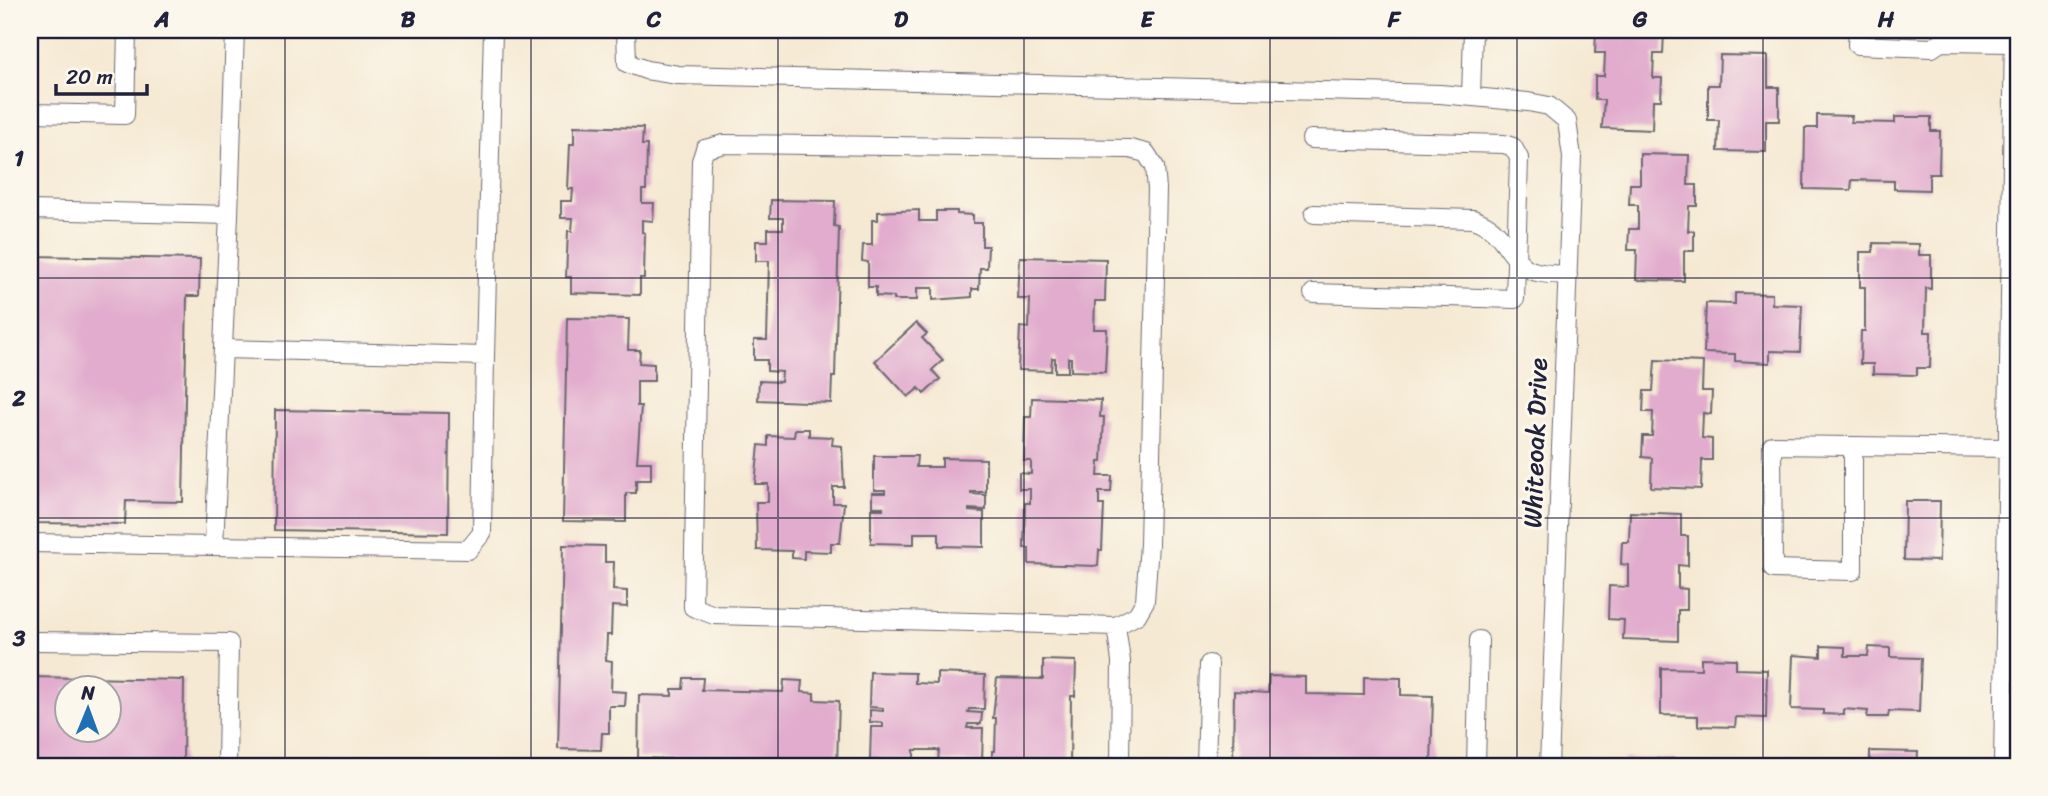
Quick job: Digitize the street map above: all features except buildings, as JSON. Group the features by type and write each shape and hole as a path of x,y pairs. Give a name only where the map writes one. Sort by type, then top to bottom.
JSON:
{"lane":[{"path":"30,113 125,115 127,30"},
{"path":"214,546 235,30"},
{"path":"30,543 468,550 482,533 493,30"},
{"path":"626,30 627,63 646,70 678,75 1440,94 1471,97 1473,30"},
{"path":"1858,30 1857,45 1932,48 1941,36 2013,37 2003,766"},
{"name":"Whiteoak Drive","path":"1471,97 1549,106 1567,121 1573,157 1549,766"},
{"path":"1311,139 1504,144 1513,148 1519,158 1515,299 1313,293"},
{"path":"724,144 1129,149 1146,153 1155,167 1157,189 1149,555 1145,601 1138,615 1116,626 714,615 693,607 701,161 705,149 724,144"},
{"path":"30,209 229,215"},
{"path":"1314,214 1473,219 1488,225 1501,236 1527,268 1548,274 1568,275"},
{"path":"223,349 485,356"},
{"path":"1853,446 1853,571 1773,569 1772,445 1853,446 2008,448"},
{"path":"1116,626 1121,661 1120,766"},
{"path":"1476,766 1479,640"},
{"path":"30,641 229,643 227,766"},
{"path":"1206,766 1209,664"}]}
